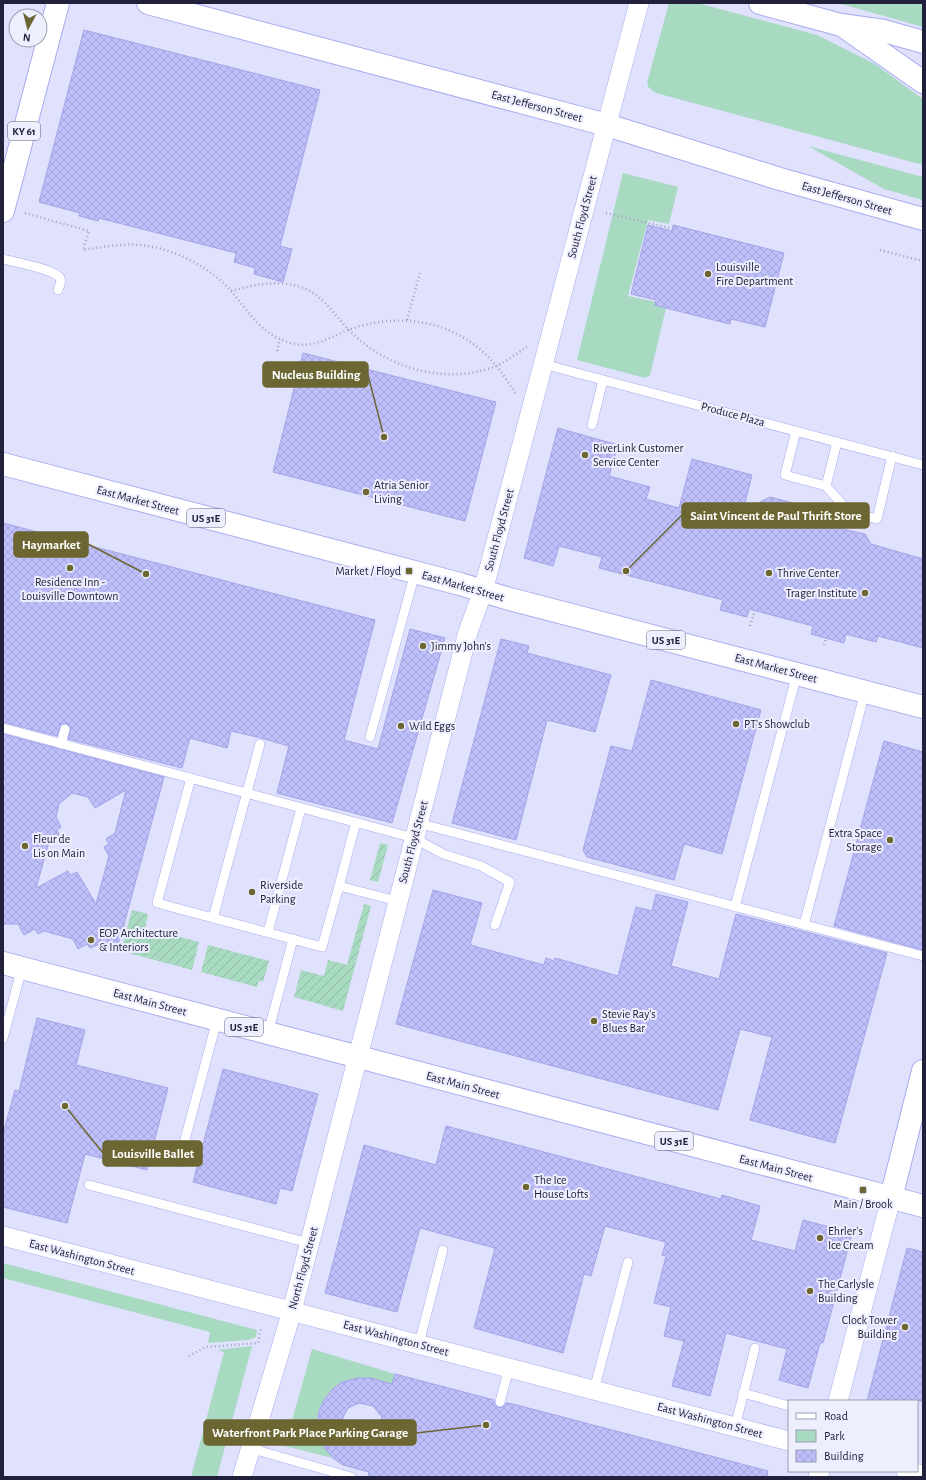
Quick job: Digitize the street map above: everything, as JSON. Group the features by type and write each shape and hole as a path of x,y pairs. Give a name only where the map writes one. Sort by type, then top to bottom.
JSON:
{"main road":[{"name":"KY 61","path":"4,209 58,3"},
{"name":"East Jefferson Street","path":"148,3 607,125 780,179 923,220"},
{"path":"760,3 841,25 884,31 923,42"},
{"path":"841,25 923,82"},
{"name":"East Market Street","path":"3,464 923,707"},
{"name":"East Main Street","path":"12,966 923,1206"},
{"path":"891,1198 923,1071"}],"street":[{"name":"South Floyd Street","path":"357,1057 468,632 483,591 639,3"},
{"name":"North Floyd Street","path":"242,1477 249,1448 292,1311 357,1057"},
{"path":"838,1400 891,1198"},
{"name":"East Washington Street","path":"3,1236 788,1441"},
{"path":"910,1472 923,1475"}],"lane":[{"path":"3,259 52,272 59,277 61,282 58,290"},
{"name":"Produce Plaza","path":"543,364 923,465"},
{"path":"592,425 603,380"},
{"path":"796,431 785,475 826,486 849,512 877,519 892,456"},
{"path":"826,486 838,442"},
{"path":"370,737 415,572"},
{"path":"735,907 797,674"},
{"path":"804,925 865,692"},
{"path":"3,728 356,822 416,830 735,907 923,956"},
{"path":"61,744 65,729"},
{"path":"213,918 260,744"},
{"path":"191,778 157,903 213,918 322,947 356,822"},
{"path":"268,932 301,808"},
{"path":"416,830 443,854 481,866 510,882 495,925"},
{"path":"339,886 397,901"},
{"path":"268,1034 294,939"},
{"path":"3,1038 12,966"},
{"path":"179,1162 217,1020"},
{"path":"89,1185 309,1243"},
{"path":"419,1344 443,1250"},
{"path":"594,1390 628,1262"},
{"path":"735,1427 755,1348"},
{"path":"500,1402 509,1368"},
{"path":"743,1393 788,1406"},
{"path":"249,1448 351,1477"}],"path":[{"path":"4,209 89,231 83,250 125,244 146,245 171,252 216,277 231,291 262,327 280,339 290,343 302,345 319,343 349,330 376,322 398,319 425,322 450,331 472,343 502,372 530,415"},
{"path":"606,213 670,228"},
{"path":"880,250 923,261"},
{"path":"407,320 420,273"},
{"path":"231,291 260,284 298,286 317,294 349,330 377,353 398,364 420,370 442,373 468,373 496,366 552,332"},
{"path":"277,351 280,339"},
{"path":"750,626 755,610"},
{"path":"824,645 826,638"},
{"path":"189,1356 206,1347 258,1343 261,1327"}],"green space":[{"path":"669,3 697,3 817,35 875,64 923,99 923,165 656,93 649,88 647,83"},
{"path":"838,3 923,3 923,27"},
{"path":"808,146 923,177 923,200 884,189"},
{"path":"623,173 678,187 669,224 648,220 628,296 656,302 655,305 666,308 650,375 645,378 577,360"},
{"path":"380,843 388,845 378,882 370,880"},
{"path":"364,904 371,906 343,1011 294,997 301,970 324,976 328,960 347,965"},
{"path":"132,910 148,914 145,928 199,942 192,970 121,951"},
{"path":"208,945 269,961 263,982 259,980 257,987 201,972"},
{"path":"3,1263 257,1330 256,1337 249,1340 208,1343 210,1332 3,1278"},
{"path":"252,1346 217,1477 191,1477 224,1352 217,1350"},
{"path":"312,1349 395,1374 391,1389 342,1383 324,1399 319,1408 317,1418 318,1428 320,1438 333,1458 285,1446"}],"building":[{"path":"84,30 320,90 280,246 292,249 283,282 254,274 255,268 234,262 236,253 99,218 98,221 79,216 80,213 39,202"},
{"name":"Louisville Fire Department","path":"648,225 672,231 673,225 784,253 765,327 731,319 730,324 655,305 656,300 631,294"},
{"path":"303,353 496,402 465,521 273,472"},
{"path":"558,428 618,445 609,476 650,487 646,499 679,508 692,459 752,475 743,511 770,497 832,513 846,530 865,534 871,544 923,559 923,648 878,636 876,642 846,634 844,643 811,634 813,626 749,609 747,617 720,610 723,600 599,568 602,557 559,546 553,566 524,558"},
{"path":"3,523 375,620 344,740 378,749 410,629 445,638 392,823 277,793 289,746 261,738 231,731 227,748 190,738 182,768 68,739 71,728 66,723 61,725 57,736 3,722"},
{"path":"501,639 529,646 527,653 611,675 595,732 547,720 516,840 452,823"},
{"path":"651,680 761,710 722,854 684,844 674,880 587,857 583,850 611,746 632,751"},
{"name":"Fleur de Lis on Main","path":"3,734 164,777 117,950 97,945 90,948 87,944 78,949 73,939 44,931 38,934 35,929 24,935 18,924 3,924 3,793 6,782 3,777","holes":["126,790 115,833 106,839 109,844 104,847 109,856 96,904 77,872 70,875 68,871 36,888 49,842 59,835 57,830 61,827 56,817 59,804 72,793 88,797 95,808"]},
{"name":"Extra Space Storage","path":"884,741 923,752 923,950 834,926"},
{"path":"433,890 482,903 470,945 544,965 546,958 554,961 555,958 618,976 636,907 652,911 656,894 688,902 671,966 719,979 736,914 887,953 835,1143 750,1120 772,1037 740,1029 718,1110 396,1024"},
{"path":"37,1018 85,1030 76,1065 168,1088 147,1170 85,1154 67,1223 3,1207 3,1134 15,1090 19,1091"},
{"path":"223,1069 318,1094 292,1191 280,1188 276,1204 193,1182"},
{"path":"446,1126 721,1199 722,1195 760,1206 751,1240 795,1251 803,1220 852,1233 823,1343 820,1343 808,1388 779,1380 787,1349 726,1333 710,1396 672,1386 684,1341 664,1336 671,1307 654,1303 666,1256 662,1255 666,1242 605,1226 591,1276 584,1274 563,1353 474,1328 495,1248 420,1228 397,1312 325,1293 364,1145 436,1165"},
{"name":"Clock Tower Building","path":"907,1248 923,1252 923,1401 867,1400"},
{"path":"395,1374 494,1400 494,1404 499,1408 504,1406 506,1403 513,1404 768,1471 767,1477 368,1477 369,1472 343,1465 333,1458 323,1446 317,1426 319,1411 324,1400 333,1389 342,1382 358,1378 371,1378 392,1384","holes":["359,1403 373,1406 382,1417 377,1435 369,1442 362,1443 354,1441 348,1437 341,1426 343,1417 348,1408"]}],"place":[{"name":"Louisville Fire Department","path":"708,274"},
{"name":"Nucleus Building","path":"384,437"},
{"name":"RiverLink Customer Service Center","path":"585,455"},
{"name":"Atria Senior Living","path":"366,492"},
{"name":"Residence Inn - Louisville Downtown","path":"70,568"},
{"name":"Market / Floyd","path":"409,571"},
{"name":"Saint Vincent de Paul Thrift Store","path":"626,571"},
{"name":"Thrive Center","path":"769,573"},
{"name":"Haymarket","path":"146,574"},
{"name":"Trager Institute","path":"865,593"},
{"name":"Jimmy John's","path":"423,646"},
{"name":"PT's Showclub","path":"736,724"},
{"name":"Wild Eggs","path":"401,726"},
{"name":"Extra Space Storage","path":"890,840"},
{"name":"Fleur de Lis on Main","path":"25,846"},
{"name":"Riverside Parking","path":"252,892"},
{"name":"EOP Architecture & Interiors","path":"91,940"},
{"name":"Stevie Ray's Blues Bar","path":"594,1021"},
{"name":"Louisville Ballet","path":"65,1106"},
{"name":"The Ice House Lofts","path":"526,1187"},
{"name":"Main / Brook","path":"863,1190"},
{"name":"Ehrler's Ice Cream","path":"820,1238"},
{"name":"The Carlysle Building","path":"810,1291"},
{"name":"Clock Tower Building","path":"905,1327"},
{"name":"Waterfront Park Place Parking Garage","path":"486,1425"}]}
